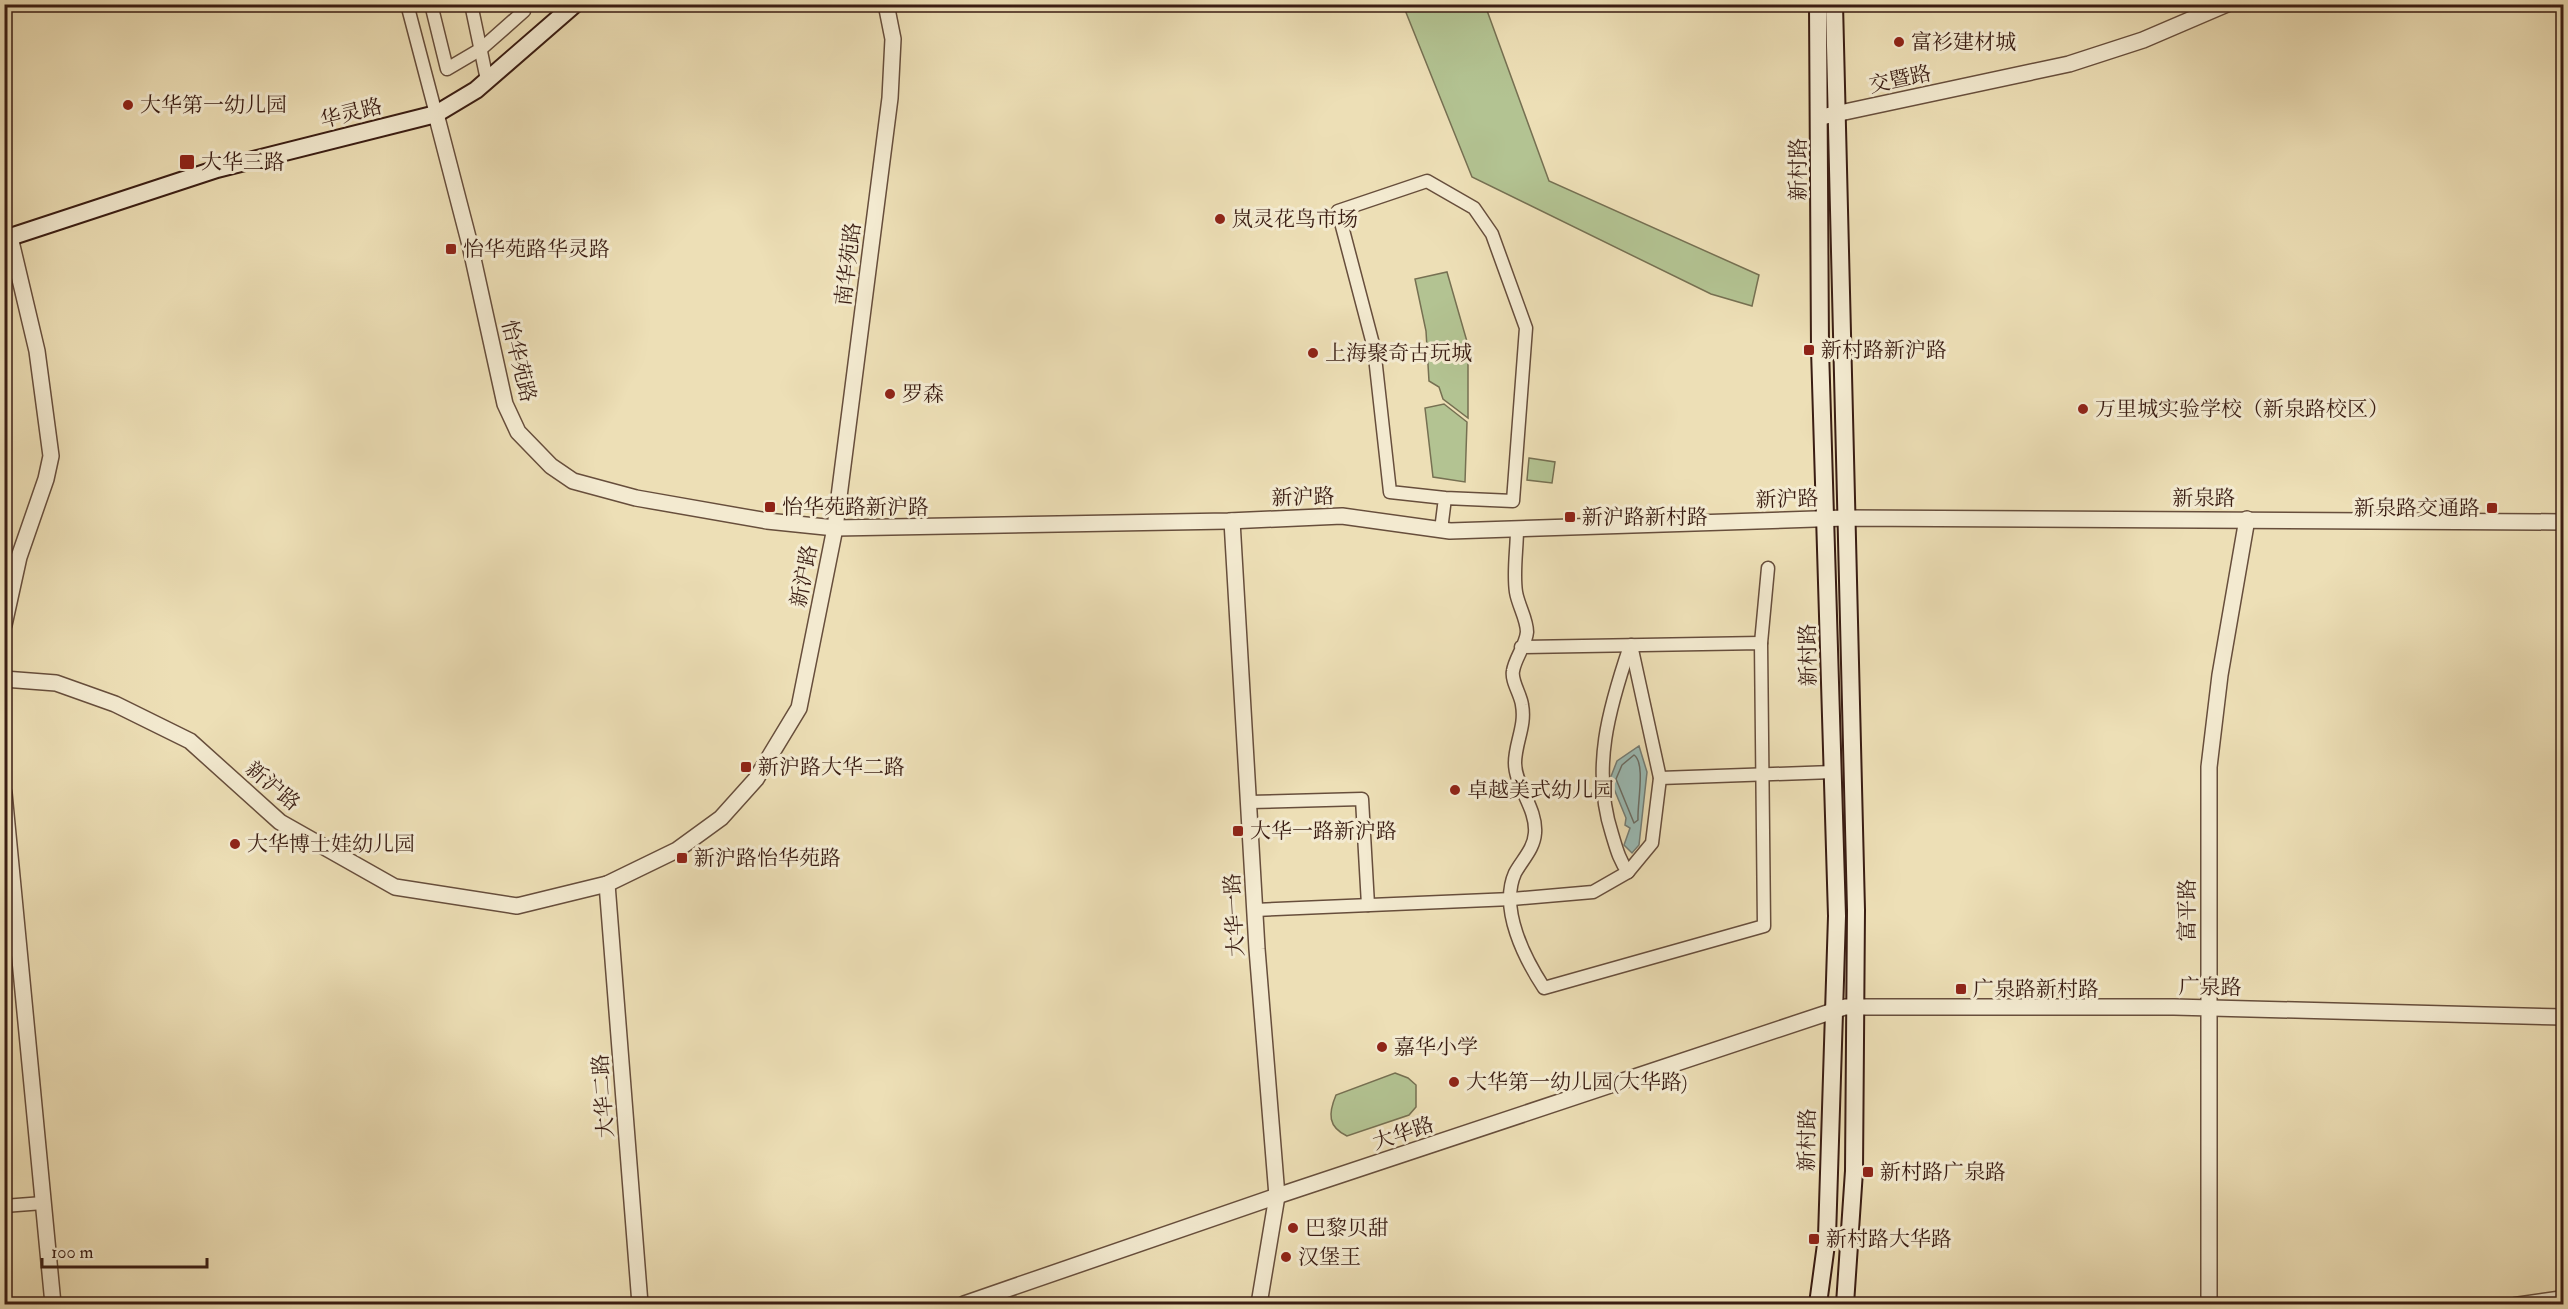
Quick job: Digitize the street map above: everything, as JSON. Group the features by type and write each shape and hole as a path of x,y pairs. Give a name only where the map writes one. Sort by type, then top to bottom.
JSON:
{"main road":[{"name":"华灵路","path":"7,238 217,169 436,114 488,80 575,4"},
{"name":"新村路","path":"1818,4 1828,115 1845,518 1856,910 1854,1171 1845,1305"},
{"name":"新村路","path":"1818,1305 1827,1237 1837,916 1827,519 1820,349 1833,4"}],"street":[{"name":"怡华苑路","path":"407,4 470,244 505,404 518,432 551,466 573,481 636,498 767,521 834,528"},
{"path":"431,4 447,69 481,49 524,11 523,4"},
{"path":"471,4 488,80"},
{"name":"南华苑路","path":"834,528 890,98 893,39 886,4"},
{"name":"交暨路","path":"1828,115 2069,64 2143,40 2227,4"},
{"path":"1428,181 1474,208 1492,234 1526,328 1513,501 1445,498 1390,492 1374,348 1338,211 1428,181"},
{"path":"4,625 19,557 46,479 51,456 39,360 7,238"},
{"path":"1441,530 1445,498"},
{"name":"新沪路","path":"4,679 56,683 115,704 190,741 280,822 395,887 518,906 608,884 677,850 721,818 756,779 799,708 834,528 1232,521 1342,516 1441,530 1845,518"},
{"name":"新泉路","path":"1845,518 2564,522"},
{"name":"富平路","path":"2209,1305 2209,767 2216,698 2247,519"},
{"name":"大华一路","path":"1232,521 1255,909 1277,1196 1259,1305"},
{"path":"1517,529 1516,592 1527,632 1512,673 1522,705 1523,724 1516,746 1515,766 1529,802 1535,833 1528,856 1515,873 1512,899 1513,921 1526,959 1544,988 1764,926 1761,643 1768,568"},
{"path":"1521,647 1761,643"},
{"path":"1255,909 1512,899 1593,891 1628,872 1652,843 1660,778 1631,645"},
{"path":"1628,872 1621,863 1609,824 1601,784 1603,746 1611,702 1631,645"},
{"path":"1660,778 1833,772"},
{"path":"4,793 53,1305"},
{"path":"1249,802 1362,799 1368,905"},
{"name":"大华二路","path":"608,884 640,1305"},
{"name":"广泉路","path":"1856,1006 2208,1008 2564,1017"},
{"name":"大华路","path":"964,1305 1277,1196 1833,1010 1856,1006"},
{"path":"4,1206 44,1203"},
{"path":"2515,1305 2564,1297"}],"green space":[{"path":"1403,5 1485,5 1549,181 1759,275 1752,306 1711,294 1472,177"},
{"path":"1447,272 1468,345 1468,418 1443,399 1439,387 1429,381 1426,331 1415,279"},
{"path":"1444,404 1467,422 1465,482 1433,477 1425,408"},
{"path":"1529,458 1555,462 1552,483 1527,480"},
{"path":"1395,1073 1408,1078 1416,1085 1416,1107 1409,1115 1347,1136 1336,1128 1331,1114 1336,1095"}],"water":[{"path":"1639,746 1647,772 1639,845 1632,853 1624,845 1630,828 1625,825 1626,818 1610,779 1617,761"}],"place":[{"name":"富衫建材城","path":"1899,42"},
{"name":"大华第一幼儿园","path":"128,105"},
{"name":"大华三路","path":"187,162"},
{"name":"岚灵花鸟市场","path":"1220,219"},
{"name":"怡华苑路华灵路","path":"451,249"},
{"name":"新村路新沪路","path":"1809,350"},
{"name":"上海聚奇古玩城","path":"1313,353"},
{"name":"罗森","path":"890,394"},
{"name":"万里城实验学校（新泉路校区）","path":"2083,409"},
{"name":"怡华苑路新沪路","path":"770,507"},
{"name":"新泉路交通路","path":"2492,508"},
{"name":"新沪路新村路","path":"1570,517"},
{"name":"新沪路大华二路","path":"746,767"},
{"name":"卓越美式幼儿园","path":"1455,790"},
{"name":"大华一路新沪路","path":"1238,831"},
{"name":"大华博士娃幼儿园","path":"235,844"},
{"name":"新沪路怡华苑路","path":"682,858"},
{"name":"广泉路新村路","path":"1961,989"},
{"name":"嘉华小学","path":"1382,1047"},
{"name":"大华第一幼儿园(大华路)","path":"1454,1082"},
{"name":"新村路广泉路","path":"1868,1172"},
{"name":"巴黎贝甜","path":"1293,1228"},
{"name":"新村路大华路","path":"1814,1239"},
{"name":"汉堡王","path":"1286,1257"}]}
